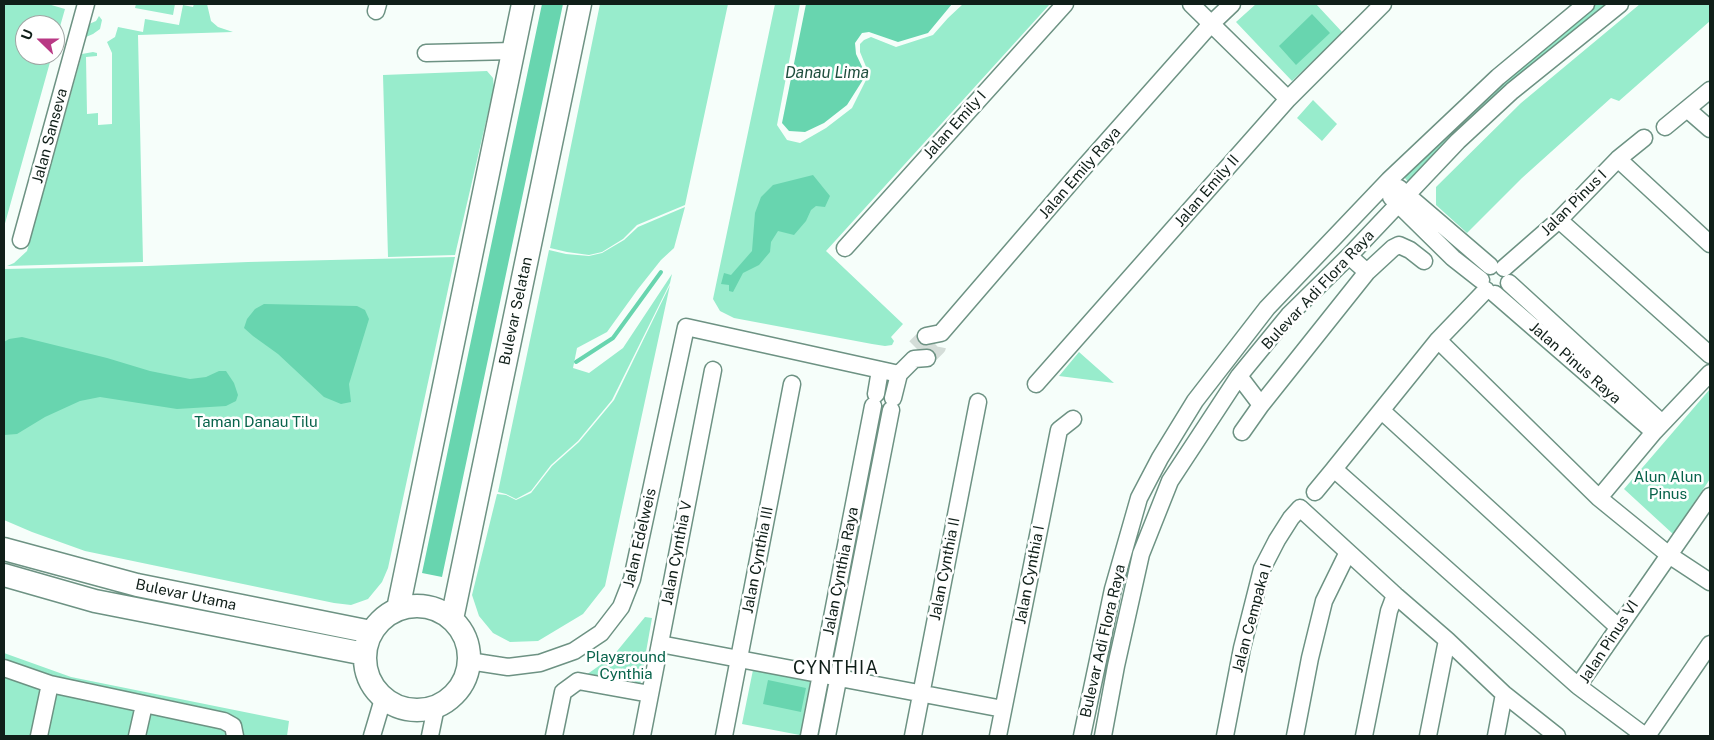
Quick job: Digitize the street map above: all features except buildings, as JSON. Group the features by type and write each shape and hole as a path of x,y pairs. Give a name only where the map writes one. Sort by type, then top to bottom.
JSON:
{"main road":[{"path":"398,609 523,4"},
{"name":"Bulevar Selatan","path":"452,619 580,4"},
{"name":"Bulevar Utama","path":"4,549 137,585 371,632"},
{"name":"Bulevar Utama","path":"4,575 94,601 365,654"},
{"path":"420,605 432,607 452,619 466,638 469,650 467,673 455,694 436,707 425,710 408,710 392,705 375,690 368,679 365,667 365,654 371,632 378,622 398,609 420,605"}],"street":[{"name":"Jalan Sanseva","path":"21,240 86,4"},
{"name":"Jalan Emily I","path":"845,248 1066,4"},
{"path":"1191,4 1288,99"},
{"name":"Jalan Emily Raya","path":"899,374 1232,4"},
{"name":"Jalan Emily II","path":"1036,384 1288,99 1382,4"},
{"name":"Bulevar Adi Flora Raya","path":"1082,736 1112,590 1140,498 1160,458 1195,401 1267,308 1386,184 1498,77 1586,4"},
{"name":"Bulevar Adi Flora Raya","path":"1103,736 1116,666 1142,554 1170,481 1238,376 1289,315 1349,256 1458,141 1512,92 1620,4"},
{"path":"426,53 514,51"},
{"path":"1665,127 1710,90"},
{"path":"1687,109 1710,129"},
{"name":"Jalan Pinus I","path":"1315,492 1438,340 1494,280 1558,220 1618,159 1644,138"},
{"path":"1618,159 1710,244"},
{"name":"Jalan Pinus Raya","path":"1386,184 1403,199 1453,258 1494,280 1658,427"},
{"path":"1558,220 1710,355"},
{"path":"1242,432 1261,405 1367,272 1393,248 1399,245 1410,250 1424,261"},
{"path":"1349,256 1367,272"},
{"name":"Jalan Edelweis","path":"469,661 508,667 540,663 574,651 600,633 621,607 632,580 686,328 880,370"},
{"path":"1438,340 1599,498 1669,555 1710,582"},
{"name":"Jalan Cynthia V","path":"642,736 713,370"},
{"path":"880,370 899,374"},
{"name":"Jalan Cynthia Raya","path":"809,736 880,370"},
{"path":"1599,498 1658,427 1710,373"},
{"name":"Jalan Cynthia Raya","path":"827,736 899,374"},
{"path":"1238,376 1261,405"},
{"name":"Jalan Cynthia III","path":"724,736 792,384"},
{"name":"Jalan Cynthia II","path":"913,736 978,402"},
{"path":"1382,411 1618,627"},
{"name":"Jalan Cynthia I","path":"998,736 1059,430 1072,419"},
{"path":"1334,469 1578,686"},
{"name":"Jalan Pinus VI","path":"1646,736 1578,686 1710,496"},
{"name":"Jalan Cempaka I","path":"1225,736 1242,648 1262,569 1276,540 1300,508 1348,552"},
{"path":"1295,736 1310,658 1324,601 1348,552 1447,640 1504,694 1557,736"},
{"path":"1112,590 1132,593"},
{"path":"1364,736 1395,595"},
{"path":"1428,736 1447,640"},
{"path":"660,644 1003,709"},
{"path":"1646,736 1710,644"},
{"path":"4,668 50,684 224,721 233,726 235,736"},
{"path":"554,736 563,692 578,680 650,694"},
{"path":"39,736 50,684"},
{"path":"1496,736 1504,694"},
{"path":"372,736 383,698"},
{"path":"137,736 144,705"},
{"path":"430,736 436,707"}],"green space":[{"path":"4,4 48,4 65,9 63,15 15,15 15,65 49,65 4,227"},
{"path":"136,4 175,4 173,15 135,8"},
{"path":"194,4 207,4 211,21 218,27 233,32 138,35 143,262 7,266 14,263 27,251 82,54 97,53 97,56 86,57 87,114 98,113 98,125 112,124 112,53 107,42 115,37 118,27 143,32 145,19 179,25 183,5 193,7"},
{"path":"600,4 728,4 685,205 637,225 623,239 602,252 589,255 550,248"},
{"path":"775,4 800,4 777,125 787,140 800,143 826,128 852,108 869,74 860,52 860,44 864,40 871,37 896,47 933,35 963,4 1050,4 826,251 903,324 891,337 894,341 892,345 872,344 734,318 720,311 713,299"},
{"path":"1256,4 1316,4 1343,33 1292,81 1236,22"},
{"path":"1596,4 1607,4 1506,86 1409,183 1404,177 1502,80"},
{"path":"1640,4 1710,4 1710,21 1619,101 1611,98 1522,178 1467,233 1436,205 1436,187 1521,103"},
{"path":"99,16 102,20 100,29 86,37 89,24 96,21"},
{"path":"487,71 493,78 494,87 455,255 388,257 383,75"},
{"path":"1313,100 1337,124 1322,141 1297,118"},
{"path":"685,207 674,248 661,260 607,332 577,348 573,368 589,373 623,348 672,274 670,283 612,400 578,441 551,465 531,491 516,499 498,492 549,250 589,256 602,253 624,240 638,227"},
{"name":"Taman Danau Tilu","path":"455,257 388,568 382,582 368,599 351,605 334,603 85,551 4,520 4,269"},
{"path":"670,285 605,586 583,614 538,641 510,642 493,633 479,616 472,595 497,494 506,495 516,500 531,493 552,466 579,442 614,400"},
{"path":"1079,352 1114,383 1059,376"},
{"name":"Alun Alun Pinus","path":"1710,389 1710,479 1673,534 1624,489"},
{"path":"873,424 884,426 837,675 825,673"},
{"name":"Playground Cynthia","path":"645,617 652,618 640,686 586,675 613,656"},
{"path":"4,653 71,677 289,721 287,736 4,736"},
{"path":"754,665 817,677 805,736 742,724"}],"water":[{"path":"542,4 563,4 442,577 422,573"},
{"name":"Danau Lima","path":"806,4 952,4 928,33 898,42 869,32 862,33 855,43 856,54 866,75 847,105 824,123 805,132 789,131 782,123"},
{"path":"1312,14 1330,33 1296,65 1279,46"},
{"path":"813,175 830,196 825,207 816,206 811,210 806,221 794,235 778,231 771,242 770,252 759,265 743,273 733,292 729,291 729,285 721,284 724,273 731,275 752,251 755,213 761,197 773,185"},
{"path":"264,304 357,306 365,310 369,319 349,384 351,402 341,404 324,397 278,354 244,328 247,319 255,309"},
{"path":"22,337 107,358 150,371 190,379 206,377 219,371 226,371 234,383 238,395 236,401 226,406 177,409 100,397 80,401 45,417 17,434 4,435 4,342 9,339"},
{"path":"768,680 806,688 801,712 763,704"}],"waterway":[{"path":"576,362 613,338 661,272"}],"tunnel":[{"path":"927,358 938,347 941,333"},
{"path":"915,347 926,336"}],"district":[{"name":"CYNTHIA","path":"836,668"}]}
